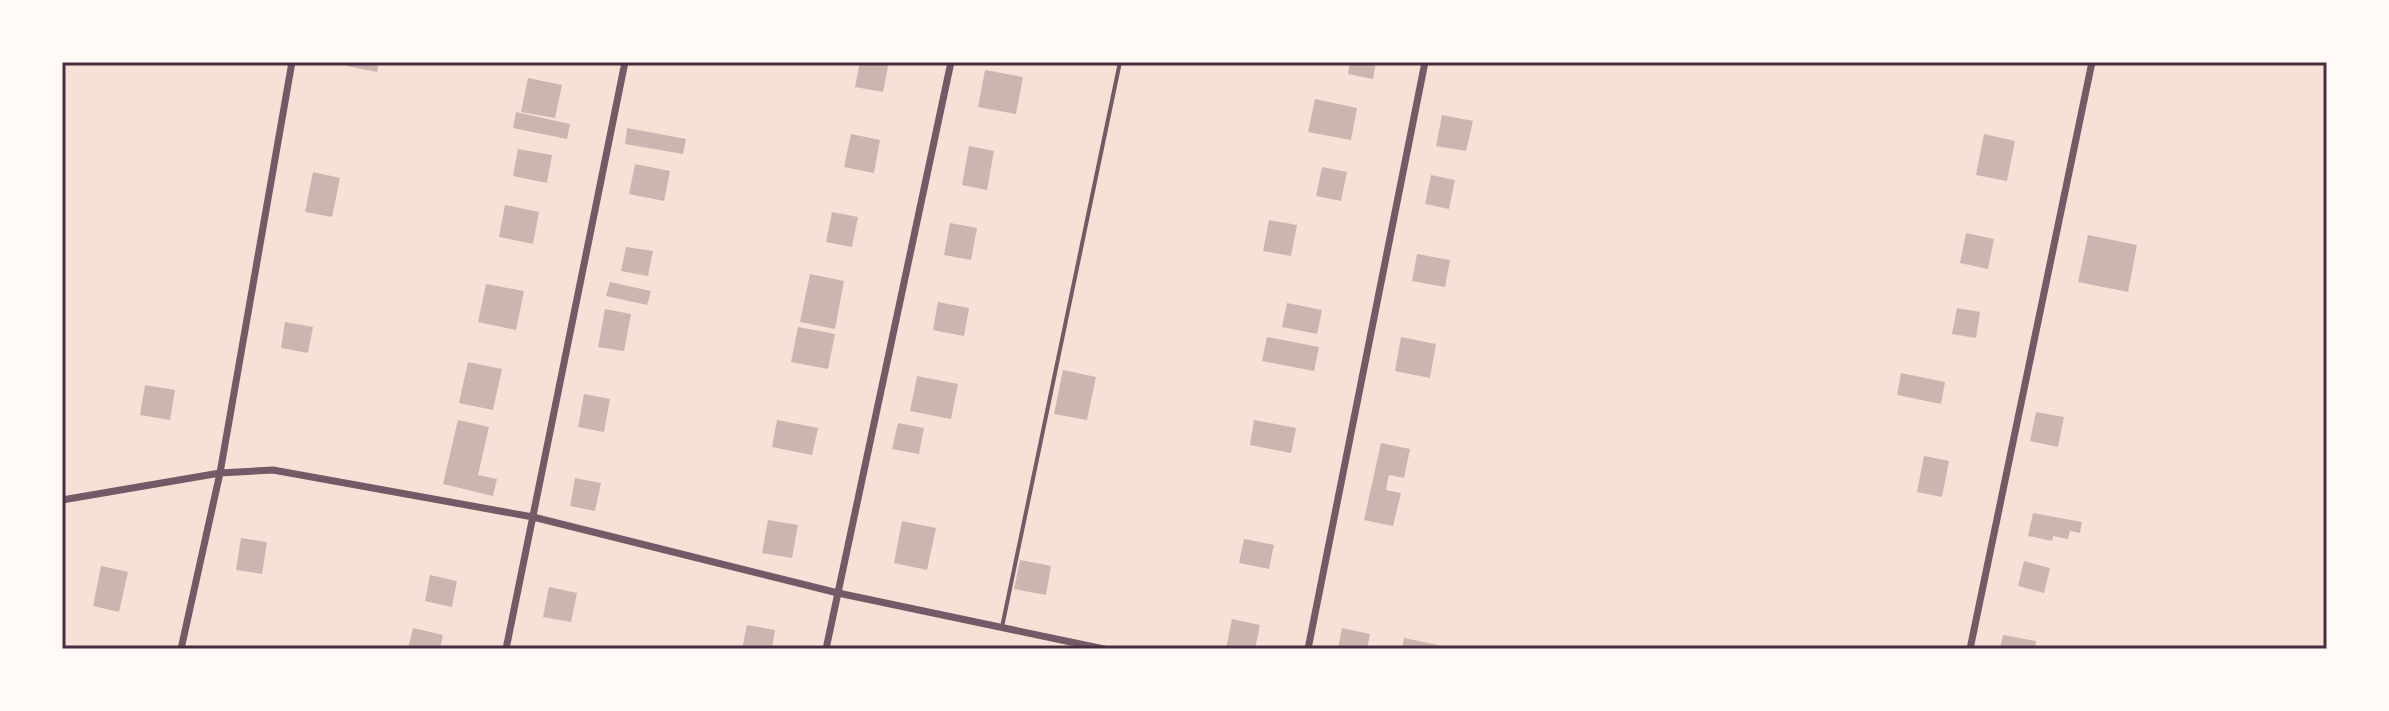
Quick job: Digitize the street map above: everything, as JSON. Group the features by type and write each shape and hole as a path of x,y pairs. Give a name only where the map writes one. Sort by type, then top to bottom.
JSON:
{"street":[{"path":"181,649 220,473 292,62"},
{"path":"506,649 625,62"},
{"path":"826,649 951,62"},
{"path":"1308,649 1425,62"},
{"path":"1970,649 2092,62"},
{"path":"62,500 220,473 273,470 533,517 838,593 1104,649"}],"lane":[{"path":"1002,627 1120,62"}],"building":[{"path":"348,62 379,62 377,72 347,66"},
{"path":"860,62 889,62 883,92 855,87"},
{"path":"1350,62 1376,62 1373,79 1348,74"},
{"path":"985,70 1023,77 1016,114 978,107"},
{"path":"528,78 562,85 555,118 521,112"},
{"path":"1315,99 1357,108 1351,140 1308,132"},
{"path":"516,112 570,124 567,139 513,128"},
{"path":"1442,115 1473,121 1466,151 1436,146"},
{"path":"627,128 686,139 683,154 625,144"},
{"path":"851,134 880,140 874,173 844,167"},
{"path":"1984,134 2015,141 2007,181 1976,175"},
{"path":"969,146 994,151 987,190 962,185"},
{"path":"518,149 552,155 547,183 513,176"},
{"path":"635,164 670,171 664,201 629,194"},
{"path":"1322,167 1347,172 1341,201 1316,196"},
{"path":"313,172 340,178 332,217 305,212"},
{"path":"1431,175 1455,180 1449,209 1425,204"},
{"path":"505,205 539,212 533,244 499,237"},
{"path":"832,212 858,217 852,247 826,242"},
{"path":"1269,220 1297,225 1291,256 1263,251"},
{"path":"950,223 977,228 971,260 944,255"},
{"path":"1966,233 1994,239 1988,269 1960,263"},
{"path":"2088,235 2137,245 2128,292 2078,282"},
{"path":"626,247 653,251 648,276 621,271"},
{"path":"1417,254 1450,260 1445,287 1412,281"},
{"path":"810,274 844,281 835,329 800,322"},
{"path":"610,282 651,291 647,305 606,296"},
{"path":"486,284 524,291 516,330 478,322"},
{"path":"938,302 969,308 964,336 933,330"},
{"path":"1287,303 1322,310 1317,334 1282,327"},
{"path":"1957,308 1980,312 1976,338 1952,334"},
{"path":"605,309 631,314 624,351 598,347"},
{"path":"285,322 313,327 308,353 281,348"},
{"path":"798,327 835,334 828,369 791,362"},
{"path":"1267,337 1319,347 1314,371 1262,361"},
{"path":"1401,337 1436,344 1430,378 1395,371"},
{"path":"468,362 502,369 493,410 459,403"},
{"path":"1063,370 1096,377 1087,420 1054,414"},
{"path":"1901,373 1945,382 1941,404 1897,395"},
{"path":"917,376 958,384 951,419 910,411"},
{"path":"145,385 175,390 170,420 140,415"},
{"path":"584,394 610,399 604,432 578,427"},
{"path":"2036,412 2064,417 2058,447 2030,441"},
{"path":"458,420 489,427 478,475 497,479 493,496 443,484"},
{"path":"777,420 818,428 812,455 772,447"},
{"path":"1254,420 1296,428 1291,453 1250,445"},
{"path":"898,423 924,428 919,454 892,449"},
{"path":"1381,443 1410,449 1404,478 1389,475 1387,483 1386,490 1401,493 1393,526 1364,520"},
{"path":"1924,456 1949,461 1942,497 1917,492"},
{"path":"575,478 601,483 595,511 570,506"},
{"path":"2033,513 2082,522 2080,533 2070,531 2068,539 2053,536 2052,541 2028,536"},
{"path":"768,520 798,525 792,558 762,553"},
{"path":"902,521 936,528 927,570 894,563"},
{"path":"241,538 267,542 262,574 236,570"},
{"path":"1244,539 1274,545 1269,569 1239,563"},
{"path":"1020,560 1051,566 1046,595 1014,589"},
{"path":"2024,561 2050,568 2044,593 2018,586"},
{"path":"101,566 128,572 119,612 93,606"},
{"path":"430,575 457,581 452,607 425,601"},
{"path":"549,587 577,593 571,622 543,617"},
{"path":"1232,619 1260,625 1255,649 1226,649"},
{"path":"747,625 775,630 772,649 742,649"},
{"path":"413,628 443,635 440,649 408,649"},
{"path":"1342,628 1370,634 1367,649 1338,649"},
{"path":"2003,635 2036,641 2035,649 2000,649"},
{"path":"1404,638 1452,648 1452,649 1402,649"}]}
